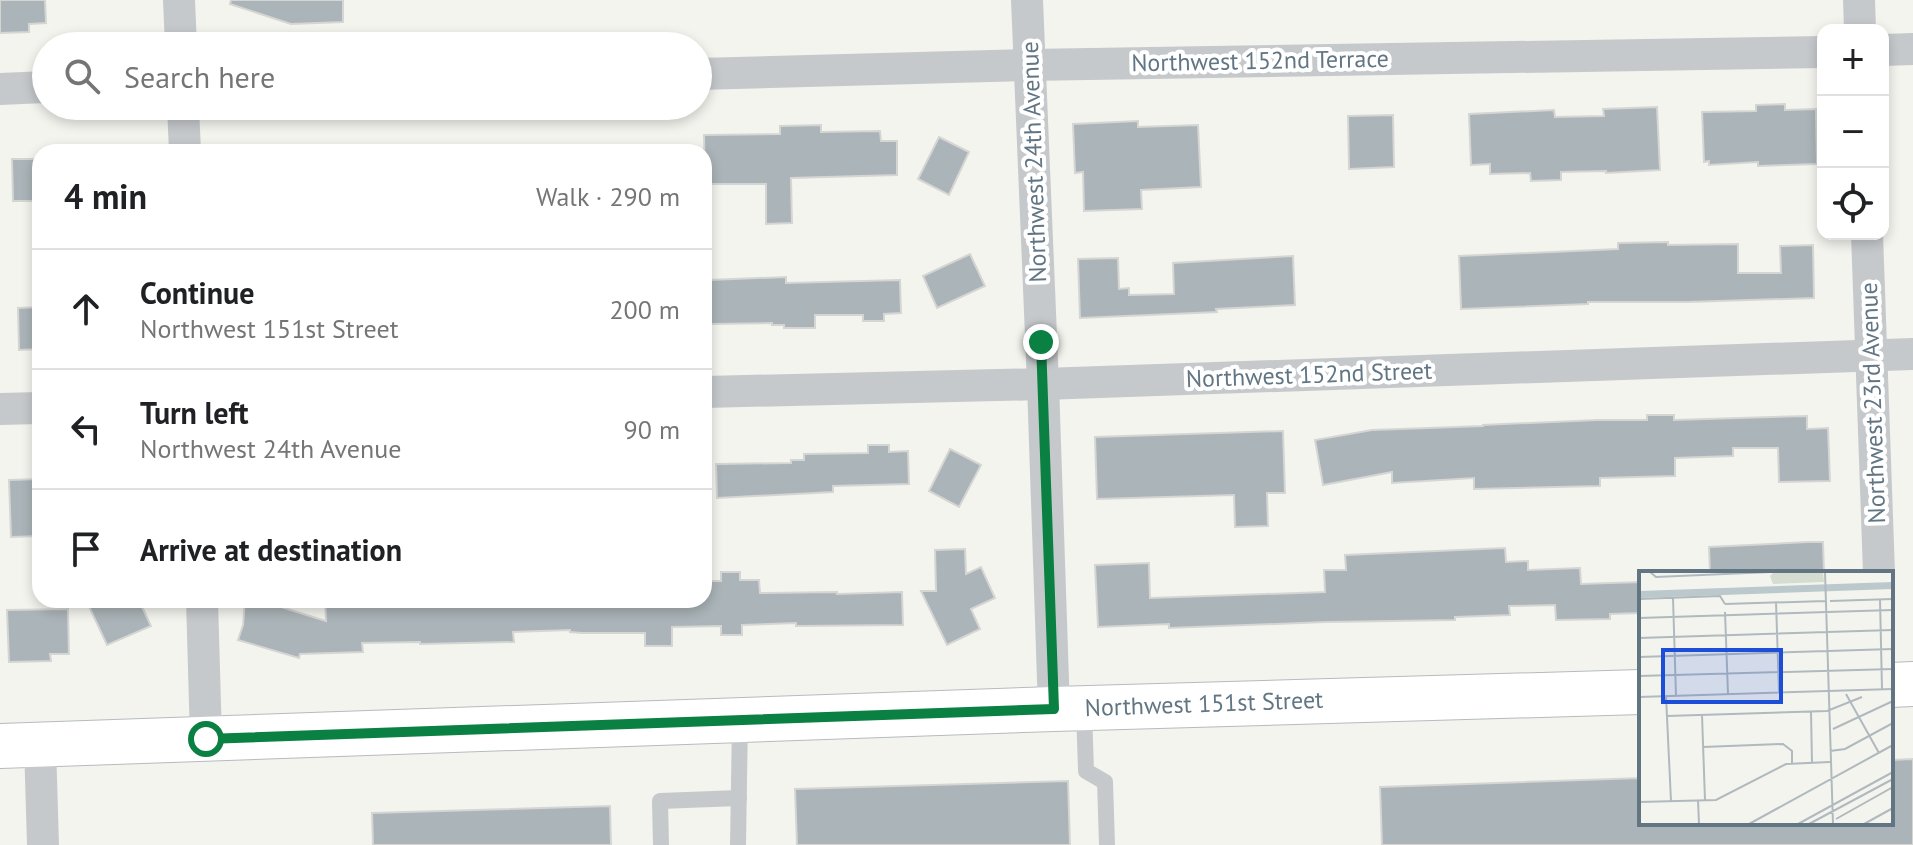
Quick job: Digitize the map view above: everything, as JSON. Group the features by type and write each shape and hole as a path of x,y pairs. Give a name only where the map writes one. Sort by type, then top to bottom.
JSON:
{"street":[{"path":"179,0 180,32"},
{"name":"Northwest 24th Avenue","path":"1027,0 1043,384 1069,708"},
{"path":"1859,0 1860,24"},
{"path":"1889,50 1913,49"},
{"name":"Northwest 152nd Terrace","path":"712,74 1029,65 1817,52"},
{"path":"0,89 32,88"},
{"path":"184,120 185,144"},
{"name":"Northwest 23rd Avenue","path":"1867,240 1879,571"},
{"name":"Northwest 152nd Street","path":"712,392 1043,384 1913,354"},
{"path":"0,409 32,408"},
{"path":"202,608 206,739"},
{"path":"1893,685 1913,684"},
{"name":"Northwest 151st Street","path":"20,746 1069,708 1639,692"},
{"path":"20,746 43,845"}],"lane":[{"path":"1069,708 1086,771 1105,782 1107,845"},
{"path":"738,845 740,720"},
{"path":"661,845 660,801 739,798"}],"building":[{"path":"0,0 45,0 46,23 29,24 29,32 0,33"},
{"path":"231,0 343,0 343,22 291,24 230,4"},
{"path":"1785,104 1785,110 1816,109 1817,164 1758,166 1758,162 1709,165 1709,161 1704,162 1702,112 1756,111 1756,105"},
{"path":"1657,107 1660,170 1561,172 1561,180 1531,181 1530,173 1490,174 1490,164 1471,165 1469,114 1554,110 1555,117 1604,116 1603,109"},
{"path":"1393,115 1394,167 1349,169 1348,116"},
{"path":"1138,121 1138,127 1198,125 1201,187 1141,190 1142,209 1084,211 1083,172 1075,173 1073,124"},
{"path":"821,125 821,132 880,131 881,141 897,141 897,175 791,178 792,223 766,224 766,184 712,184 712,144 704,144 704,135 780,134 780,126"},
{"path":"939,137 969,152 949,195 918,179"},
{"path":"12,159 32,159 32,201 13,201"},
{"path":"1668,242 1668,245 1738,244 1738,273 1781,273 1780,246 1813,245 1814,298 1588,302 1461,309 1459,256 1618,249 1618,243"},
{"path":"970,254 985,286 937,308 923,276"},
{"path":"1293,256 1295,305 1080,318 1078,259 1118,258 1119,289 1129,288 1129,295 1174,294 1173,263"},
{"path":"786,277 786,283 900,280 901,313 884,314 884,321 863,321 863,315 815,315 815,328 784,328 784,325 772,323 712,324 712,280"},
{"path":"32,307 32,349 19,350 18,308"},
{"path":"1647,415 1674,415 1674,420 1807,416 1807,429 1828,428 1830,481 1779,482 1778,448 1733,448 1733,456 1675,458 1675,476 1600,478 1600,486 1474,489 1474,478 1392,483 1392,472 1323,485 1315,440 1372,430 1647,420"},
{"path":"1283,431 1285,493 1267,493 1268,526 1235,527 1234,495 1097,499 1095,437"},
{"path":"868,445 889,445 889,452 908,451 909,484 833,486 833,492 717,498 716,464 791,463 791,460 804,460 804,454 868,453"},
{"path":"950,449 981,465 959,507 929,491"},
{"path":"32,479 32,536 11,537 9,480"},
{"path":"1823,542 1824,571 1710,571 1709,547"},
{"path":"1505,548 1506,562 1528,561 1528,570 1580,568 1581,584 1639,582 1639,613 1610,614 1610,619 1556,620 1555,605 1509,606 1510,615 1455,617 1455,620 1098,627 1095,565 1149,563 1150,598 1325,592 1324,570 1346,570 1345,555"},
{"path":"965,549 966,574 981,567 995,598 971,609 980,629 947,645 921,591 936,591 935,550"},
{"path":"721,572 740,572 740,580 759,580 760,593 902,592 903,625 742,625 742,635 721,635 721,626 672,627 672,646 645,646 645,633 582,633 570,630 513,632 514,642 362,643 363,652 300,654 299,658 238,640 244,608 285,608 326,621 325,608 712,608 712,581 721,581"},
{"path":"90,608 143,608 151,626 107,645"},
{"path":"68,609 69,654 50,654 51,661 9,662 7,610"},
{"path":"1913,759 1913,845 1382,845 1380,787 1639,778 1639,825 1893,825 1893,760"},
{"path":"1068,781 1070,845 797,845 795,789"},
{"path":"610,806 611,845 373,845 372,813"}],"route":[{"path":"206,739 1054,709 1041,342"}]}
